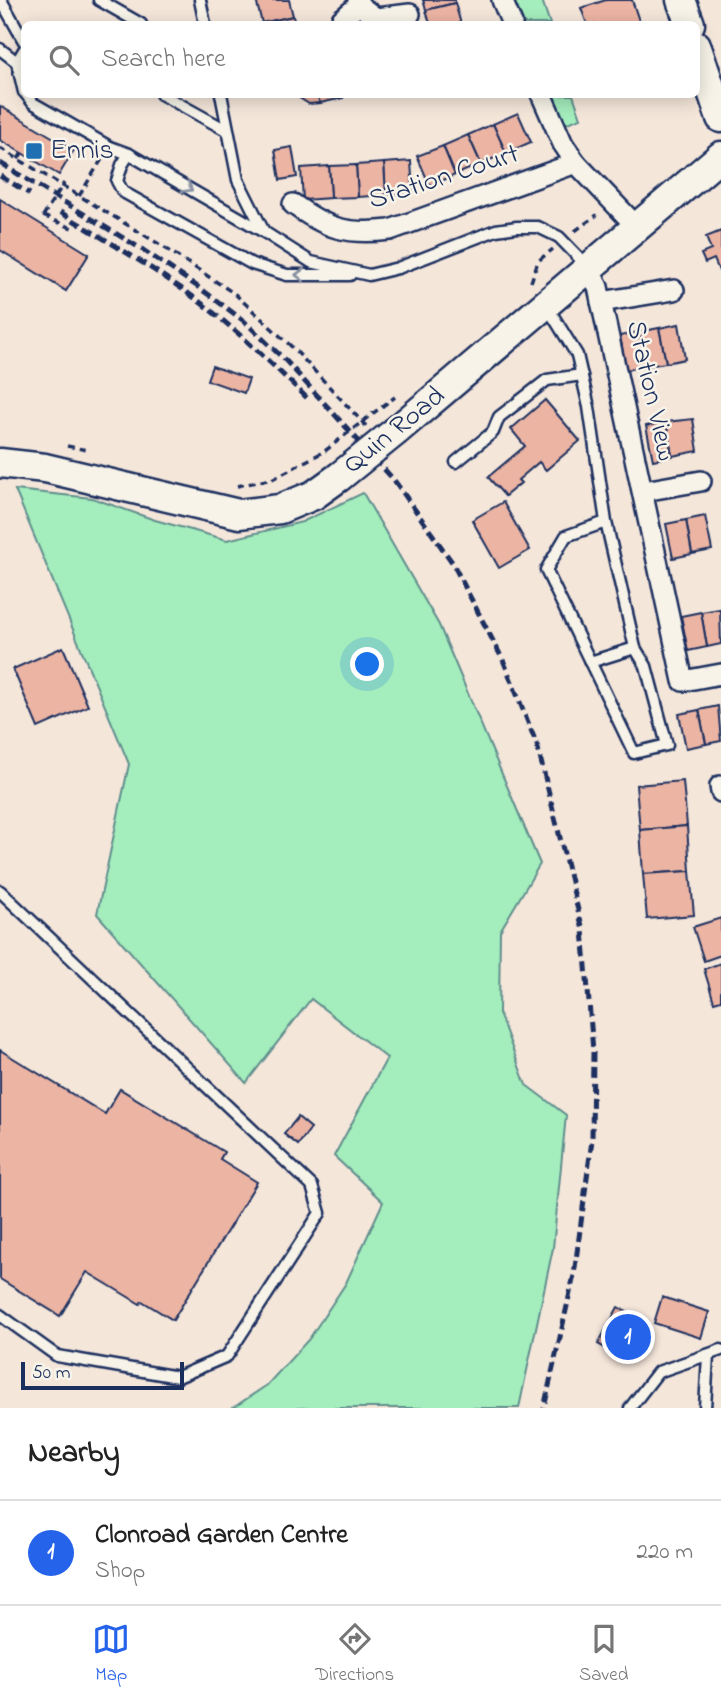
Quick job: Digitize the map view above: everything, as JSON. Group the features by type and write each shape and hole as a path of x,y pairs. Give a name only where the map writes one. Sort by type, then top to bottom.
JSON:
{"main road":[{"path":"681,0 689,21"},
{"path":"700,57 721,118"},
{"name":"Quin Road","path":"0,464 46,468 239,514 280,509 314,495 396,431 721,156"}],"street":[{"path":"502,0 511,21"},
{"path":"341,21 359,2 376,18 410,14"},
{"path":"543,98 563,144 576,163 637,227"},
{"name":"Station Court","path":"293,204 317,222 338,229 365,233 390,230 576,163"},
{"name":"Station View","path":"589,268 598,287 683,681 721,674"},
{"name":"Station View","path":"601,302 674,290"},
{"name":"Station View","path":"644,491 701,481"}],"lane":[{"path":"1,0 21,36"},
{"path":"99,0 136,21"},
{"path":"200,0 204,21"},
{"path":"0,49 17,62 21,78"},
{"path":"17,62 21,55"},
{"path":"29,98 33,103 110,147 129,154 311,262 369,275"},
{"path":"168,98 228,131"},
{"path":"221,98 239,180 264,232"},
{"path":"129,154 117,181 123,192 252,264 287,275 369,275 398,268 496,230 517,227 538,227 559,237 589,268"},
{"path":"545,304 578,355 606,522 635,648 646,666 667,745 634,753 546,570 566,536 606,522"},
{"path":"456,462 493,432 499,417 547,380 582,375"},
{"path":"590,662 635,648"},
{"path":"0,891 312,1186 320,1213 227,1356 178,1377 57,1356 0,1315"},
{"path":"630,1408 658,1372 721,1350"},
{"path":"705,1408 708,1355"}],"path":[{"path":"79,196 110,147"},
{"path":"0,148 159,244 235,295 293,348 367,427"},
{"path":"18,159 22,153"},
{"path":"39,172 64,183 44,216 72,229"},
{"path":"227,485 238,486 272,480 325,452 372,414"},
{"path":"61,445 99,454"}],"green space":[{"path":"514,0 542,0 549,21 523,21"},
{"path":"554,98 574,98 581,118 565,124"},
{"path":"15,490 92,498 155,520 227,540 302,522 363,493 439,625 540,864 500,931 499,1013 526,1085 566,1115 553,1248 519,1408 233,1408 267,1385 309,1339 346,1283 383,1202 334,1156 387,1058 311,999 246,1083 97,914 129,764"}],"building":[{"path":"256,0 289,0 293,16 261,21"},
{"path":"423,0 455,0 455,3 426,10"},
{"path":"606,0 632,0 639,21 586,21 581,8"},
{"path":"455,3 460,21 429,21 426,10"},
{"path":"293,16 294,21 271,21"},
{"path":"299,98 318,98 320,103 309,104"},
{"path":"318,98 343,98 320,103"},
{"path":"0,106 74,150 59,175 0,140"},
{"path":"518,113 531,142 506,153 493,124"},
{"path":"493,124 506,153 481,164 468,135"},
{"path":"468,135 481,164 455,175 443,146"},
{"path":"443,146 455,175 430,186 417,156"},
{"path":"292,147 297,177 280,180 275,150"},
{"path":"411,161 413,193 386,195 384,163"},
{"path":"384,163 386,195 358,197 356,165"},
{"path":"356,165 358,197 331,198 329,166"},
{"path":"329,166 331,198 303,200 301,168"},
{"path":"0,199 89,254 66,291 0,250"},
{"path":"721,231 719,271 714,259 705,263 701,254 711,250 706,237"},
{"path":"679,324 685,359 666,363 659,328"},
{"path":"659,328 666,363 646,366 639,332"},
{"path":"639,332 646,366 626,370 620,336"},
{"path":"212,366 249,379 244,393 207,380"},
{"path":"545,400 580,441 546,470 539,462 518,480 521,483 505,496 488,477 525,446 511,429"},
{"path":"693,419 698,451 672,456 666,422"},
{"path":"666,422 672,456 653,460 646,426"},
{"path":"503,502 530,550 499,568 472,520"},
{"path":"705,516 712,550 692,554 686,520"},
{"path":"686,520 692,554 673,558 666,524"},
{"path":"720,609 721,644 707,647 701,612"},
{"path":"701,612 707,647 688,651 681,616"},
{"path":"63,647 88,706 38,728 13,669"},
{"path":"718,706 721,741 706,744 699,710"},
{"path":"699,710 706,744 686,748 679,714"},
{"path":"683,781 687,826 640,830 636,785"},
{"path":"687,826 690,871 643,874 640,830"},
{"path":"690,871 694,915 647,919 643,874"},
{"path":"721,918 721,955 704,961 693,927"},
{"path":"721,963 721,1000 714,1002 704,969"},
{"path":"0,1050 105,1114 120,1089 224,1152 220,1159 257,1182 173,1320 142,1301 140,1304 87,1272 60,1316 0,1279"},
{"path":"298,1117 311,1128 298,1145 284,1134"},
{"path":"662,1297 709,1312 701,1338 654,1323"},
{"path":"618,1307 645,1322 625,1359 598,1344"}],"railway":[{"path":"0,163 143,250 201,289 244,321 286,361 394,480 452,562 504,662 537,745 583,930 593,1051 592,1140 574,1275 544,1408"},
{"path":"0,176 30,194"},
{"path":"60,212 200,302 269,361 308,399"}],"place":[{"name":"Ennis","path":"34,151"},
{"name":"Clonroad Garden Centre","path":"628,1337"}]}
